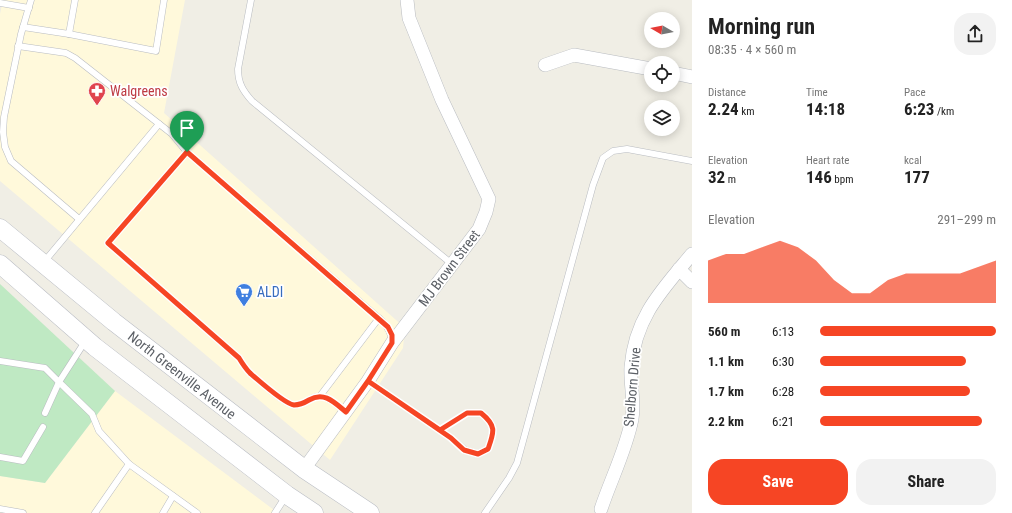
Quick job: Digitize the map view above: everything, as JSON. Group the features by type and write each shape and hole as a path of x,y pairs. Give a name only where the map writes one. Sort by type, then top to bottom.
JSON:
{"main road":[{"name":"North Greenville Avenue","path":"0,228 114,322 304,469 370,513"},
{"path":"0,264 86,340 287,495 314,513"},
{"path":"287,495 304,469"}],"street":[{"name":"MJ Brown Street","path":"304,469 368,381 392,343 479,229 486,212 489,199 436,85 408,18 407,0"},
{"path":"545,65 574,56 644,68"},
{"path":"680,74 692,77"},
{"name":"Shelborn Drive","path":"599,511 626,444 630,429 632,417 632,365 635,344 639,331 649,308 658,294 692,254"},
{"path":"679,270 692,282"}],"lane":[{"path":"31,0 18,46 4,117 3,132 5,147 11,161 79,219"},
{"path":"69,34 75,0"},
{"path":"23,27 156,50 164,0"},
{"path":"251,0 238,69 238,79 243,91 252,101 452,264"},
{"path":"0,3 29,8"},
{"path":"18,46 66,53 88,67 172,134 187,152 379,318 388,327 392,335 392,343"},
{"path":"42,264 159,124"},
{"path":"486,513 509,478 516,463 593,185 603,158 613,151 627,149 692,161"},
{"path":"187,152 108,243 239,358 249,372 286,402 297,405 303,404 312,398 320,396 328,398 346,412"},
{"path":"320,396 379,318"},
{"path":"45,413 59,382 86,340"},
{"path":"0,361 45,368 92,414 99,431 129,464 197,513"},
{"path":"368,381 440,430 464,450 478,454 488,449 494,433 490,421 481,413 467,413 440,430"},
{"path":"0,457 23,461 43,427"},
{"path":"95,513 129,464"},
{"path":"275,513 287,495"},
{"path":"163,513 173,496"},
{"path":"0,509 22,513"}],"shaded area":[{"path":"3,0 185,0 164,113 405,328 403,348 330,460 0,181 0,14"},
{"path":"115,391 278,513 0,513 0,476 45,483"}],"green space":[{"path":"0,284 115,391 45,483 0,476"}],"place":[{"name":"Walgreens","path":"97,106"},
{"name":"ALDI","path":"244,307"}],"route":[{"path":"187,152 108,243 239,358 249,372 286,402 297,405 303,404 317,396 323,396 333,401 346,412 368,381 440,430 467,413 481,413 490,421 494,433 488,449 478,454 464,450 451,438 368,381 392,343 392,335 388,327 187,152"}]}
